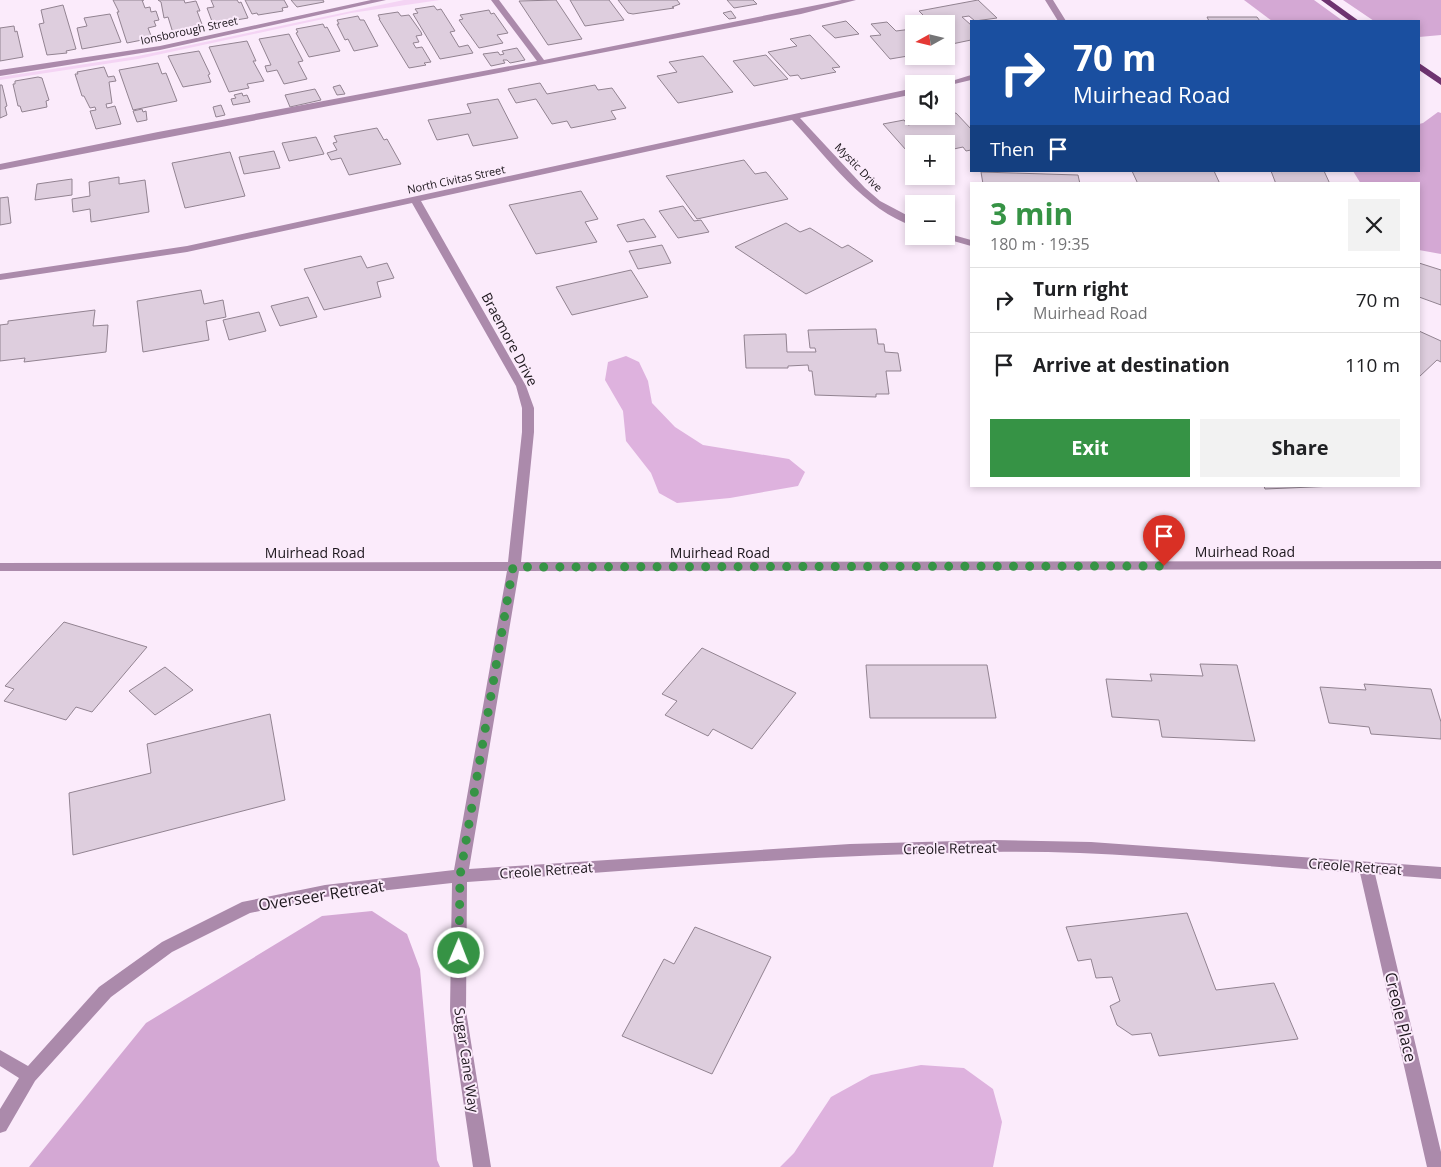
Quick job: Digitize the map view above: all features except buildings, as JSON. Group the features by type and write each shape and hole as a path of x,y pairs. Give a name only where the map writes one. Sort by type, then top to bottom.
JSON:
{"main road":[{"path":"1325,0 1354,20"},
{"path":"1420,67 1441,82"}],"street":[{"name":"Ionsborough Street","path":"0,73 160,48 382,0"},
{"path":"495,0 542,63"},
{"path":"0,167 158,135 542,63 801,12 852,0"},
{"path":"1049,0 1061,20"},
{"path":"955,82 970,78"},
{"name":"North Civitas Street","path":"0,277 187,249 905,93"},
{"name":"Mystic Drive","path":"795,118 862,190 877,203 905,218"},
{"name":"Braemore Drive","path":"415,199 521,386 528,408 528,432 513,567"},
{"path":"955,239 970,243"},
{"name":"Muirhead Road","path":"0,567 1441,565"},
{"name":"Sugar Cane Way","path":"482,1167 458,1011 460,876 513,567"},
{"name":"Creole Retreat","path":"460,876 850,850 994,846 1091,848 1441,873"},
{"name":"Creole Place","path":"1366,867 1436,1167"},
{"name":"Overseer Retreat","path":"0,1124 29,1076 105,992 167,947 247,907 325,891 460,876"},
{"path":"0,1057 29,1076"}],"shaded area":[{"path":"404,0 440,0 351,13 138,59 0,80 0,77 138,56"},
{"path":"1244,0 1314,0 1342,20 1271,20"},
{"path":"1343,0 1441,0 1441,35 1420,37 1420,20 1373,20"},
{"path":"1438,112 1441,113 1441,254 1420,250 1420,182 1360,182 1354,172 1420,172 1420,124"},
{"path":"626,356 639,362 648,381 652,403 675,427 703,445 789,459 805,472 798,486 730,498 677,503 659,493 651,473 626,441 623,411 605,380 608,362"},
{"path":"372,911 407,934 420,969 437,1160 440,1167 29,1167 146,1023 322,916"},
{"path":"921,1065 964,1068 993,1089 1002,1122 993,1167 780,1167 794,1153 831,1097 871,1075"}],"route":[{"path":"459,953 460,876 513,567 1164,566"}]}
